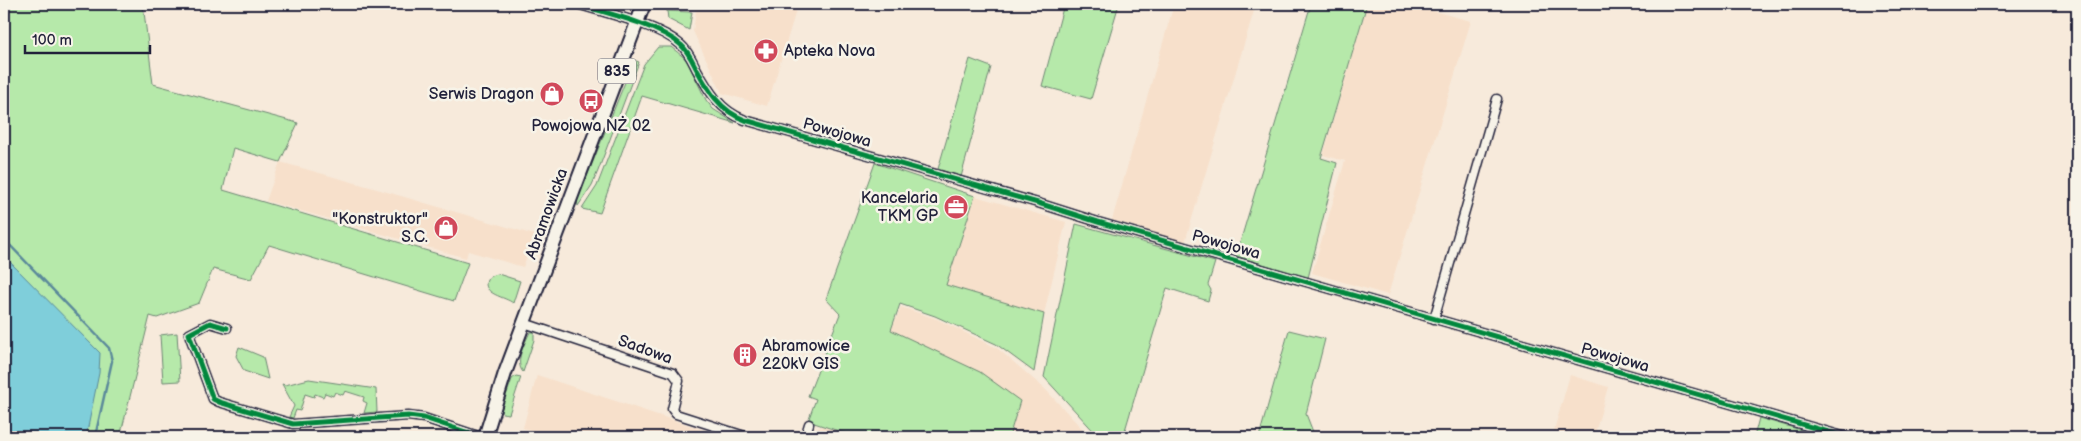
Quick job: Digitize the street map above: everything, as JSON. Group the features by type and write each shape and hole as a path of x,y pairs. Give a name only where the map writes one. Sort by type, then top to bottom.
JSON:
{"main road":[{"name":"Abramowicka","path":"483,437 644,4"}],"street":[{"name":"Powojowa","path":"577,4 636,23 668,36 684,47 717,102 729,112 745,120 1846,437"},
{"path":"1434,319 1497,99"},
{"path":"226,328 210,323 189,334 213,399 294,424 408,416 424,418 483,437"},
{"name":"Sadowa","path":"524,323 672,373 679,381 672,409 676,414 748,437"},
{"path":"804,437 809,424"}],"shaded area":[{"path":"697,4 798,4 767,106 722,93 693,31"},
{"path":"1174,4 1256,4 1185,242 1112,220"},
{"path":"1367,4 1407,4 1471,21 1388,295 1312,273 1345,161 1323,155"},
{"path":"280,162 535,235 523,267 468,251 466,258 266,201"},
{"path":"975,196 1066,222 1044,314 946,285"},
{"path":"901,307 937,319 997,348 1045,389 1090,437 1009,437 1020,401 891,330"},
{"path":"537,375 726,437 554,437 523,428"},
{"path":"1570,375 1608,387 1594,437 1552,437"},
{"path":"823,426 857,437 809,437 811,432"}],"green space":[{"path":"4,4 143,4 153,84 298,123 280,162 233,148 223,190 468,263 454,301 269,245 251,279 213,269 199,303 157,318 150,316 120,437 4,437"},
{"path":"1064,4 1119,4 1091,99 1042,86"},
{"path":"1311,4 1367,4 1321,158 1337,163 1308,278 1236,256"},
{"path":"667,11 692,12 689,30 668,19"},
{"path":"658,47 671,47 686,59 706,100 713,109 735,123 642,96 600,213 582,209 597,186 644,64"},
{"path":"970,59 991,67 961,177 938,169"},
{"path":"634,60 639,62 598,171 592,185 578,206 577,201"},
{"path":"875,163 975,196 946,285 1044,314 1034,372 996,344 935,316 900,304 891,330 980,372 1020,401 1009,437 890,437 875,432 864,437 857,437 808,421 816,399 808,396 840,314 826,299"},
{"path":"1076,224 1215,262 1208,285 1211,290 1208,301 1167,288 1123,437 1099,437 1044,377"},
{"path":"498,274 520,281 513,303 488,289 486,285 488,278"},
{"path":"1289,330 1325,339 1306,414 1315,437 1259,437"},
{"path":"530,332 534,332 534,340 523,372 520,358"},
{"path":"177,333 180,381 163,382 160,335"},
{"path":"239,347 263,357 268,379 244,371 236,356"},
{"path":"516,376 521,377 509,414 502,413 501,410 512,379"},
{"path":"309,379 376,389 377,412 364,413 367,403 363,401 364,397 345,391 343,395 335,392 333,396 325,393 323,397 315,394 314,397 305,394 300,411 296,410 293,418 289,417 294,406 282,384 285,385"},
{"path":"1759,418 1826,437 1754,437"}],"water":[{"path":"4,256 100,353 99,373 86,437 4,437"}],"waterway":[{"path":"4,239 109,348 112,361 95,437"}],"marked path":[{"path":"2072,437 2077,432"}],"cycle path":[{"path":"577,4 632,20 660,31 671,38 688,53 705,84 716,99 728,111 745,120 1846,437"},
{"path":"227,328 210,323 189,334 213,399 219,402 293,424 408,416 424,418 481,437"}],"place":[{"name":"Apteka Nova","path":"766,51"},
{"name":"Serwis Dragon","path":"552,94"},
{"name":"Powojowa NŻ 02","path":"591,101"},
{"name":"Kancelaria TKM GP","path":"956,207"},
{"name":"\"Konstruktor\" S.C.","path":"446,228"},
{"name":"Abramowice 220kV GIS","path":"745,355"}]}
